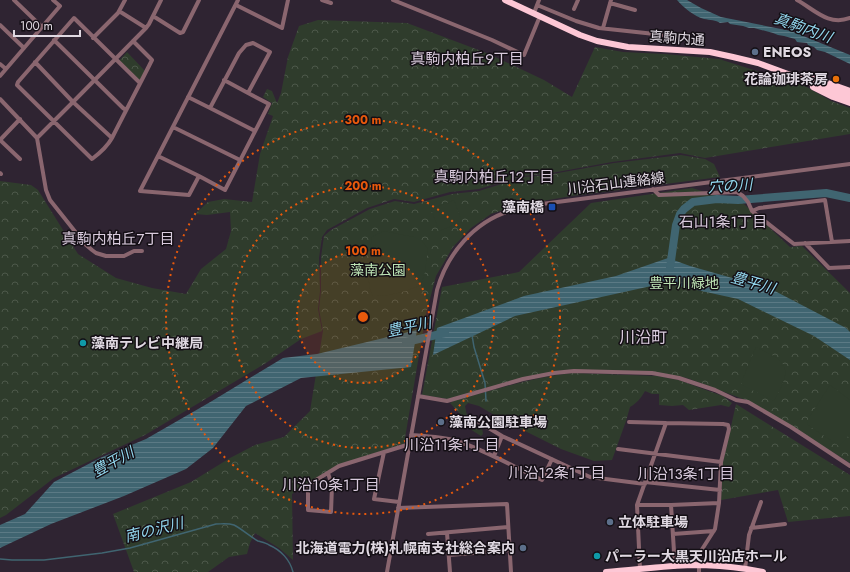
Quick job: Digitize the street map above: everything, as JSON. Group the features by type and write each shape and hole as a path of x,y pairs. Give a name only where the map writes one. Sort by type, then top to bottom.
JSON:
{"highway":[{"name":"真駒内通","path":"505,0 597,41 628,47 710,52 758,63 850,98"},
{"path":"783,72 811,77 850,91"},
{"path":"783,72 834,97 850,103"},
{"path":"606,572 659,570 675,567 750,570 763,572"}],"street":[{"path":"14,0 42,27"},
{"path":"0,76 60,6 54,0"},
{"path":"94,38 119,11 125,0"},
{"path":"37,138 146,28 161,0"},
{"path":"153,16 180,33 182,32 199,0"},
{"path":"198,176 189,195 140,191 238,0"},
{"path":"236,5 282,28 288,0"},
{"path":"322,0 331,3"},
{"path":"393,0 492,40 524,55 540,16"},
{"path":"534,13 539,0"},
{"path":"574,9 578,0"},
{"path":"797,0 818,14 828,18 838,20 850,18"},
{"path":"603,28 611,2 635,10"},
{"path":"537,5 580,23 603,28 664,35"},
{"path":"119,11 146,28"},
{"path":"133,41 152,60 112,138 100,153 92,159 17,85 74,18 140,83"},
{"path":"0,25 24,48"},
{"path":"54,40 126,110"},
{"path":"210,108 239,53 246,45 254,43 270,52 248,93"},
{"path":"35,62 73,102 112,138"},
{"path":"0,64 6,69"},
{"path":"158,156 225,190 269,104 224,80"},
{"path":"188,97 255,131"},
{"path":"0,99 37,138 46,190 50,200 85,244 96,253 106,256 124,256 134,251 142,251"},
{"path":"20,119 0,140 20,159"},
{"path":"172,127 240,160"},
{"name":"川沿石山連絡線","path":"418,396 434,302 440,280 447,264 456,250 475,230 497,216 509,211 534,205 850,164"},
{"path":"653,189 659,195 737,192 748,202 752,211 794,244 850,241"},
{"path":"752,211 759,208 826,200 832,242"},
{"path":"805,243 829,268 850,267"},
{"path":"387,572 418,396 447,400 523,379 574,371 652,373 679,378 715,390 736,400 748,402 850,466"},
{"path":"472,418 502,436 590,477 720,490"},
{"path":"629,422 728,425 729,429 721,462 719,503 715,529 688,568"},
{"path":"638,570 637,505 666,423"},
{"path":"411,435 456,441 494,456 542,480 552,459"},
{"path":"494,456 502,436"},
{"path":"328,473 332,486 331,512 308,510 308,485 339,466 410,444"},
{"path":"618,448 721,462"},
{"path":"384,452 374,499 399,502"},
{"path":"750,570 749,535 761,502"},
{"path":"637,505 719,503"},
{"path":"398,508 507,504 511,572"},
{"path":"671,505 675,567"},
{"path":"751,528 785,524"},
{"path":"428,534 508,527"},
{"path":"673,534 714,531"},
{"path":"447,532 450,572"},
{"path":"449,555 510,550"}],"green space":[{"path":"318,20 407,23 489,54 544,80 572,97 595,47 623,52 719,59 805,86 831,101 850,108 850,134 705,158 680,153 612,162 546,174 522,176 479,189 450,192 414,202 394,199 367,208 327,230 322,237 319,258 320,291 318,309 322,331 301,339 266,363 145,435 54,478 0,518 0,181 31,185 38,190 78,254 116,278 152,288 186,294 201,269 226,249 231,231 230,212 207,215 195,214 208,202 224,199 252,202 260,154 273,116 268,114 272,103 263,97 267,89 272,91 277,103 281,93 288,57 299,26"},
{"path":"127,52 145,71 140,81 119,61"},
{"name":"藻南公園","path":"681,155 705,159 714,164 720,177 572,196 518,205 491,214 471,228 453,247 436,276 426,314 404,444 357,459 314,480 292,494 293,560 279,548 255,533 247,554 229,557 208,572 134,572 113,514 191,482 230,458 255,445 284,437 310,411 323,331 319,309 321,291 321,257 324,236 331,230 370,209 395,201 414,204 452,194 479,191 523,177 547,175 614,163"},
{"name":"豊平川緑地","path":"692,188 744,204 790,247 802,246 850,293 850,463 751,402 687,378 654,372 571,370 448,399 422,395 442,287 519,272 591,203"},
{"path":"454,200 462,222 439,231 431,209"},
{"path":"383,231 414,237 422,241 428,249 425,272 421,285 385,296 373,296 369,284 369,259 372,237"},
{"path":"756,347 777,358 785,370 784,380 774,401 742,385 743,378"},
{"path":"573,373 657,376 679,380 723,396 732,403 729,407 721,405 689,410 683,405 659,405 659,394 652,394 645,391 639,400 630,407 612,460 594,461 561,449 501,419 479,406 468,403 465,406 467,416 482,428 483,434 481,436 470,429 463,417 450,403 455,400 514,384"},
{"path":"830,385 850,400 850,432 847,438 839,446 808,425 807,422"},
{"path":"736,404 850,475 850,516 788,522 778,490 721,500 723,462"}],"water":[{"path":"677,0 687,0 721,17 791,31 850,55 850,64 825,52 817,50 807,43 797,42 795,39 754,28 730,24 728,22 720,23 700,18 689,11"},
{"path":"668,258 690,266 771,289 846,328 850,332 850,360 814,336 738,299 665,283 515,316 433,355 437,328 524,296 616,276"},
{"path":"417,330 411,367 301,378 246,406 213,448 186,469 124,496 51,524 0,548 0,525 25,514 54,482 100,458 146,439 283,358 317,354"}],"waterway":[{"name":"穴の川","path":"670,268 676,225 680,214 693,202 717,199 738,200 826,193 850,198"},
{"name":"豊平川","path":"406,342 445,333"},
{"path":"472,335 474,347 485,383 486,401"},
{"name":"南の沢川","path":"0,559 44,560 102,553 130,548 216,524 227,524 240,528 258,541 277,550 287,560 293,572"}],"place":[{"name":"ENEOS","path":"755,52"},
{"name":"花論珈琲茶房","path":"836,79"},
{"name":"藻南橋","path":"552,207"},
{"name":"藻南テレビ中継局","path":"83,343"},
{"name":"藻南公園駐車場","path":"441,422"},
{"name":"立体駐車場","path":"610,522"},
{"name":"北海道電力(株)札幌南支社総合案内","path":"523,548"},
{"name":"パーラー大黒天川沿店ホール","path":"597,556"}],"district":[{"name":"真駒内柏丘9丁目","path":"467,59"},
{"name":"真駒内柏丘12丁目","path":"494,177"},
{"name":"石山1条1丁目","path":"723,222"},
{"name":"真駒内柏丘7丁目","path":"118,239"},
{"name":"川沿町","path":"643,337"},
{"name":"川沿11条1丁目","path":"452,445"},
{"name":"川沿12条1丁目","path":"557,473"},
{"name":"川沿13条1丁目","path":"686,474"},
{"name":"川沿10条1丁目","path":"331,485"}],"water label":[{"name":"真駒内川","path":"803,28"}]}
